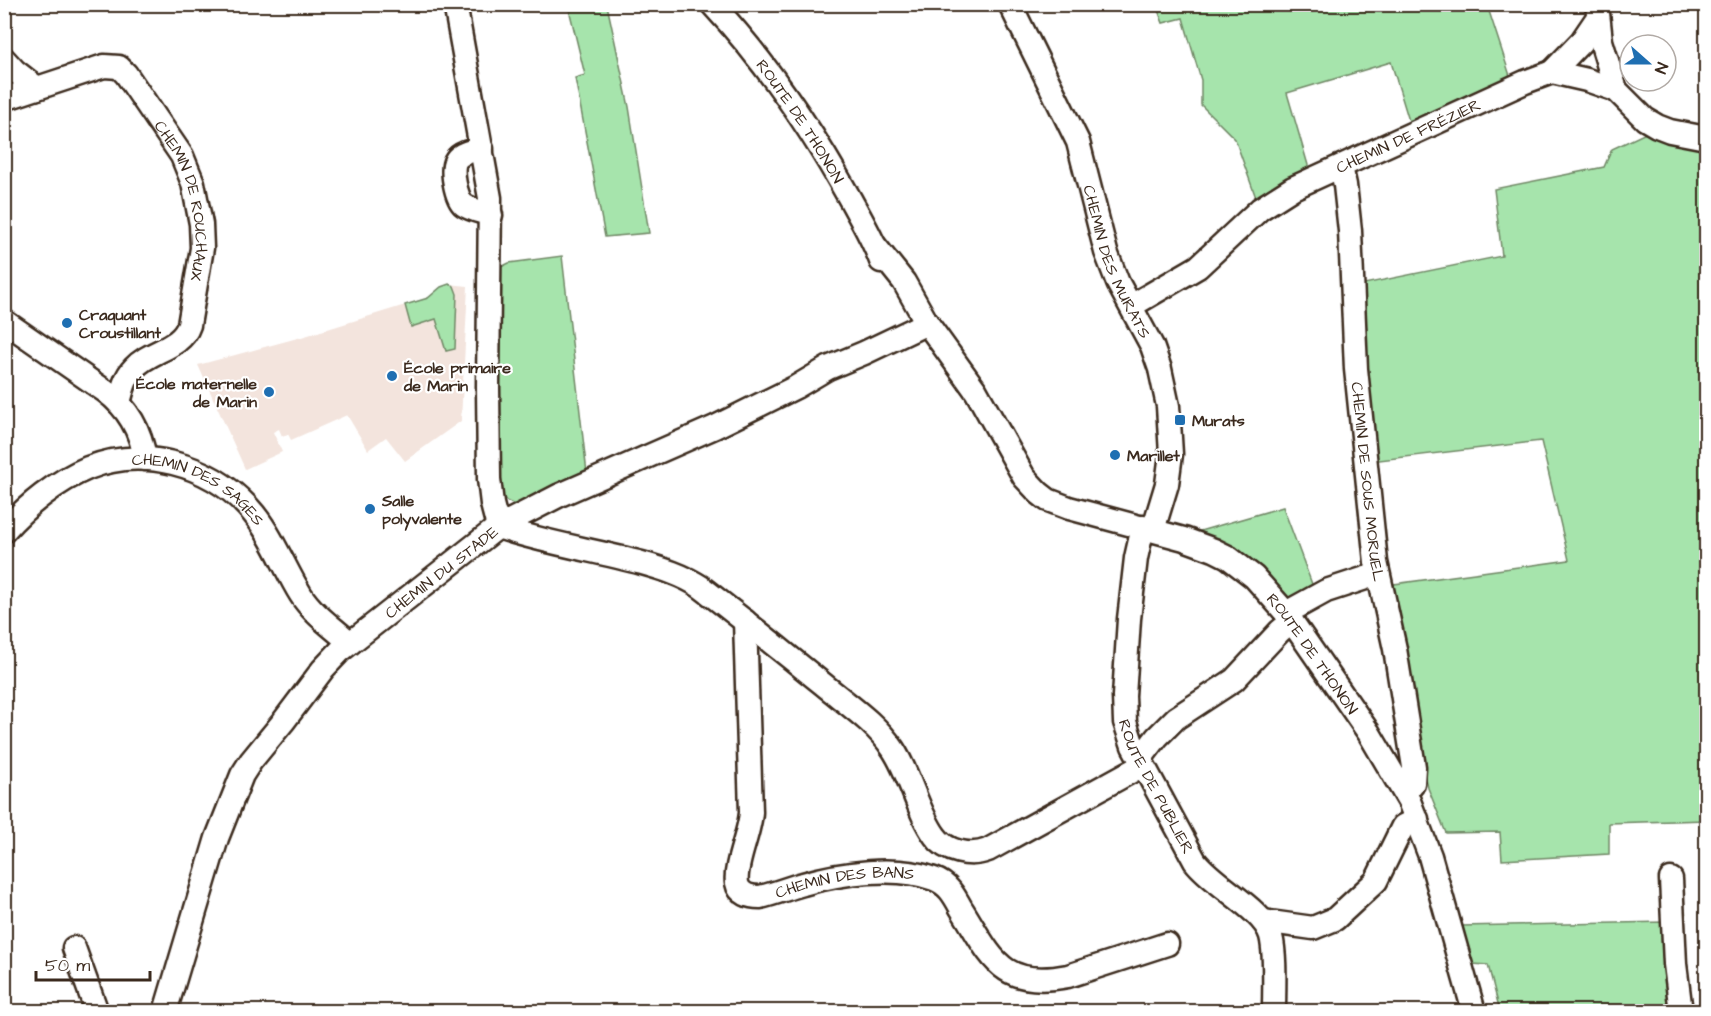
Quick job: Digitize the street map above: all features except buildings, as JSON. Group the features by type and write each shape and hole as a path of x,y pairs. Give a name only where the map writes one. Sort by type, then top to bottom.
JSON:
{"street":[{"path":"455,4 489,184 491,215 489,480 498,527 676,573 702,587 858,713 885,738 907,773 935,837 951,849 970,853 988,850 1142,762 1157,737 1176,718 1234,680 1276,635 1289,617 1326,591 1378,574"},
{"name":"ROUTE DE THONON","path":"712,4 804,121 837,175 876,247 894,290 920,326 948,379 1000,437 1031,486 1048,500 1069,508 1200,544 1228,557 1254,577 1289,617 1369,733 1405,793 1430,856 1474,1011"},
{"name":"CHEMIN DES MURATS","path":"1010,4 1078,142 1106,252 1156,357 1166,392 1171,454 1168,475 1148,528"},
{"path":"1552,72 1581,42 1597,11"},
{"path":"1597,11 1601,41 1616,90 1634,110 1657,126 1670,131 1707,138"},
{"path":"4,59 37,88"},
{"name":"CHEMIN DE ROUCHAUX","path":"4,99 104,66 119,67 182,156 193,183 201,224 202,248 189,325 183,337 178,341 136,366 128,376 119,403"},
{"path":"1552,72 1616,90"},
{"name":"CHEMIN DE FRÉZIER","path":"1131,306 1198,267 1268,204 1320,175 1525,82 1552,72"},
{"path":"483,150 460,156 454,165 454,170 457,194 461,202 468,207 491,215"},
{"name":"CHEMIN DE SOUS MORUEL","path":"1341,167 1350,231 1356,369 1366,482 1378,574 1395,649 1414,767 1413,783 1405,793"},
{"path":"4,321 105,390 119,403 137,429 145,459"},
{"name":"CHEMIN DU STADE","path":"165,1011 217,838 242,775 251,760 323,669 350,643 498,527 560,495 715,427 796,387 828,368 920,326"},
{"name":"CHEMIN DES SAGES","path":"12,523 65,481 87,468 113,461 145,459 168,461 199,471 224,485 244,503 264,530 302,597 314,611 350,643"},
{"name":"ROUTE DE PUBLIER","path":"1148,528 1136,558 1129,619 1124,709 1128,735 1190,851 1202,869 1263,921"},
{"name":"CHEMIN DES BANS","path":"745,621 751,812 737,876 740,890 752,897 760,897 812,881 879,872 901,872 930,878 944,884 953,893 989,952 1002,967 1009,973 1030,979 1053,979 1068,976 1167,944"},
{"path":"1263,921 1313,928 1335,919 1376,881 1403,826 1417,819"},
{"path":"1671,879 1675,964 1681,1011"},
{"path":"1263,921 1271,936 1272,944 1274,1011"},
{"path":"74,948 97,1011"}],"shaded area":[{"name":"École primaire de Marin","path":"449,284 468,286 461,421 405,461 386,437 368,450 347,415 291,440 288,434 282,436 279,429 273,432 282,452 245,469 198,365 305,336 428,298 441,287"}],"green space":[{"path":"568,5 607,5 629,107 649,233 605,237 575,78 585,75"},
{"path":"1156,5 1487,5 1514,88 1413,134 1391,62 1287,93 1312,179 1260,209 1235,139 1201,105 1201,80 1183,18 1163,23"},
{"path":"1648,132 1706,148 1706,820 1609,823 1609,854 1502,860 1500,832 1446,833 1428,788 1387,585 1569,560 1541,441 1371,461 1359,285 1502,256 1494,189 1604,167 1612,149"},
{"path":"562,256 587,473 515,505 506,501 501,493 495,379 501,267 509,263"},
{"path":"449,284 454,286 457,294 455,349 446,351 436,319 411,327 405,305 428,298 441,287"},
{"path":"1283,507 1315,592 1290,602 1193,533"},
{"path":"1666,922 1675,1011 1500,1011 1488,965 1472,964 1461,926"}],"place":[{"name":"Craquant Croustillant","path":"67,323"},
{"name":"École primaire de Marin","path":"392,376"},
{"name":"École maternelle de Marin","path":"269,392"},
{"name":"Murats","path":"1180,420"},
{"name":"Marillet","path":"1115,455"},
{"name":"Salle polyvalente","path":"370,509"}]}
